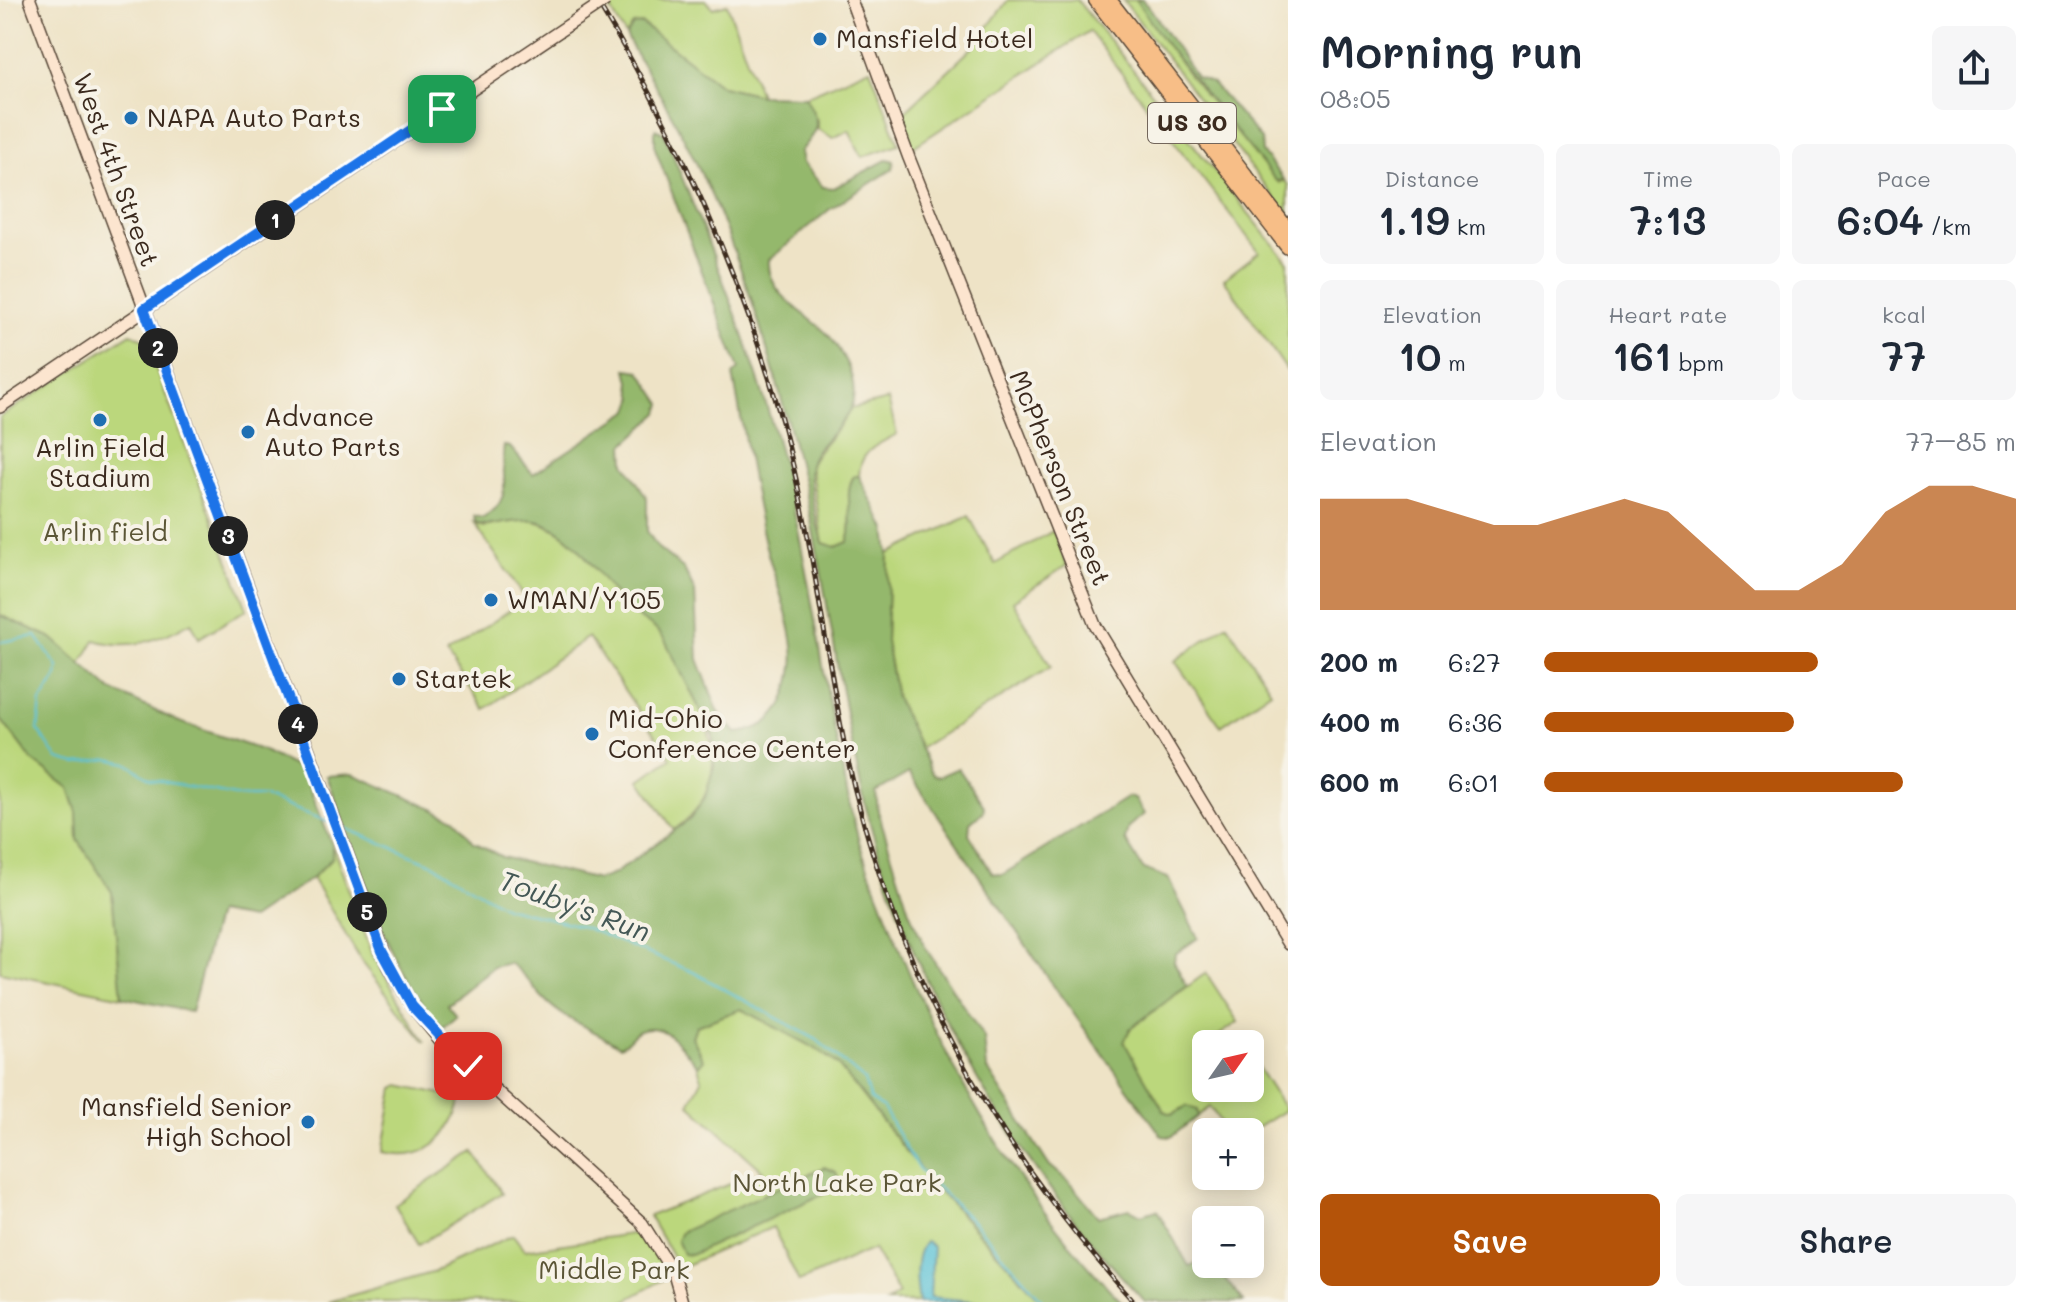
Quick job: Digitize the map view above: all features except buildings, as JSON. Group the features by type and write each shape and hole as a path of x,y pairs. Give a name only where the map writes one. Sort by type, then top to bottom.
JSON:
{"highway":[{"path":"1084,0 1191,133 1239,183"},
{"name":"US 30","path":"1096,0 1288,247"},
{"name":"US 30","path":"1109,0 1288,230"},
{"path":"1117,0 1208,119 1218,140"}],"main road":[{"name":"West 4th Street","path":"30,0 389,966 427,1026 632,1212 660,1248 682,1302"},
{"path":"0,407 272,221 606,0"},
{"name":"McPherson Street","path":"851,0 921,187 1095,625 1288,944"}],"green space":[{"path":"623,0 706,0 713,8 727,4 760,95 722,86 642,24 633,25 626,36 610,8"},
{"path":"1008,0 1077,0 1288,262 1288,372 1224,279 1259,252 1089,31 912,148 900,116 973,47"},
{"path":"1123,0 1136,0 1191,78 1279,183 1284,180 1288,185 1288,216"},
{"path":"1136,0 1142,0 1150,8 1196,77 1212,83 1261,139 1262,152 1284,180 1276,181 1167,46"},
{"path":"642,24 722,86 760,95 805,96 816,125 800,151 802,163 823,187 834,188 888,159 894,161 893,169 830,209 769,260 770,273 782,295 831,338 851,375 854,391 852,405 846,417 814,455 810,465 811,493 823,543 836,547 848,542 851,525 849,491 854,476 859,476 886,529 889,554 886,641 896,698 932,774 938,777 958,768 984,806 983,812 970,823 969,834 992,873 1002,875 1128,797 1135,799 1144,814 1128,827 1125,840 1143,869 1168,878 1198,938 1175,954 1174,962 1187,986 1130,1029 1124,1042 1164,1111 1172,1114 1187,1106 1197,1110 1198,1116 1171,1137 1162,1136 1053,985 909,773 876,792 878,811 909,911 925,947 984,1038 987,1068 1048,1164 1069,1182 1098,1217 1130,1209 1141,1215 1157,1210 1189,1266 1192,1265 1192,1278 1224,1278 1244,1302 1145,1302 1055,1196 978,1080 945,1019 915,955 890,890 870,823 850,737 811,518 765,341 735,253 699,168 626,36 633,25"},
{"path":"870,68 899,144 862,157 849,130 833,138 817,129 817,120 805,96"},
{"path":"655,129 664,133 715,260 747,345 774,432 796,520 837,745 857,834 904,960 953,1066 1013,1167 1046,1215 1122,1302 1043,1302 928,1179 838,1065 818,1050 741,1009 696,1026 692,1037 704,1060 698,1066 673,1038 658,1029 640,1030 620,1046 580,1025 552,1007 509,963 493,967 447,1004 456,1015 442,1027 403,971 374,908 327,776 353,774 455,818 474,842 502,857 598,880 614,874 690,819 705,797 714,766 713,736 661,635 628,609 579,549 556,529 533,521 487,525 475,522 474,516 483,518 500,502 504,485 504,446 510,447 533,474 630,410 634,399 627,369 640,371 662,404 659,413 624,445 625,463 647,498 647,531 658,548 684,569 695,592 698,659 718,711 736,733 749,731 777,712 787,692 793,667 792,638 756,501 733,375 739,369 655,148"},
{"name":"Arlin field","path":"131,333 145,340 247,609 199,638 191,622 145,642 121,644 95,640 81,664 52,638 0,615 0,417"},
{"path":"888,400 897,434 866,454 859,476 854,476 849,491 851,525 848,542 836,547 823,543 810,465 850,409"},
{"path":"969,516 995,564 1053,531 1067,565 1013,601 1051,667 920,748 896,698 886,641 889,554"},
{"path":"528,519 547,525 574,543 625,606 659,630 703,715 713,756 712,775 706,795 693,813 674,830 640,780 671,758 588,637 485,709 446,654 526,599 474,523 484,527"},
{"path":"0,615 52,638 111,690 177,721 264,751 303,771 332,845 332,858 312,878 251,919 217,913 191,1012 122,997 112,892 78,840 77,812 69,788 32,760 0,718"},
{"path":"1227,624 1271,691 1221,726 1175,661"},
{"path":"0,718 32,760 69,788 77,812 79,840 112,892 122,997 0,972"},
{"path":"332,845 373,955 425,1042 362,962 312,878 332,858"},
{"path":"1206,973 1238,1022 1227,1030 1192,1030 1192,1102 1264,1102 1264,1077 1285,1110 1264,1123 1264,1118 1217,1118 1210,1107 1198,1116 1197,1110 1172,1114 1164,1111 1123,1042 1130,1029"},
{"name":"North Lake Park","path":"741,1009 818,1050 838,1065 928,1179 1043,1302 887,1302 899,1294 873,1249 799,1282 773,1227 679,1268 649,1216 763,1171 689,1104 702,1080 698,1066 704,1060 692,1037 696,1026"},
{"path":"400,1085 462,1098 452,1125 434,1144 411,1153 382,1152 394,1088"},
{"path":"474,1152 502,1193 419,1244 395,1204"},
{"path":"824,1167 836,1172 840,1182 836,1188 691,1255 683,1254 677,1240 681,1232"},
{"name":"Middle Park","path":"643,1232 670,1276 623,1302 328,1302 435,1271 513,1235 525,1250"}],"water":[{"path":"926,1241 933,1247 930,1297 986,1302 919,1302 917,1261"}],"waterway":[{"name":"Touby's Run","path":"0,642 36,636 58,667 57,676 41,702 38,730 58,759 76,764 109,759 127,763 151,779 240,797 263,797 329,822"},
{"name":"Touby's Run","path":"342,827 435,865 505,907 584,927 693,972 817,1040 864,1080 870,1099 883,1108 917,1167 979,1228 1044,1302"}],"railway":[{"path":"596,0 680,154 748,314 783,425 801,504 844,742 863,820 887,897 917,970 951,1042 990,1111 1082,1241 1134,1302"}],"place":[{"name":"Mansfield Hotel","path":"820,39"},
{"name":"NAPA Auto Parts","path":"131,118"},
{"name":"Arlin Field Stadium","path":"100,420"},
{"name":"Advance Auto Parts","path":"248,432"},
{"name":"WMAN/Y105","path":"491,600"},
{"name":"Startek","path":"399,679"},
{"name":"Mid-Ohio Conference Center","path":"592,734"},
{"name":"Mansfield Senior High School","path":"308,1122"}],"route":[{"path":"442,109 144,309 382,951 412,1006 440,1040 468,1066"}]}
